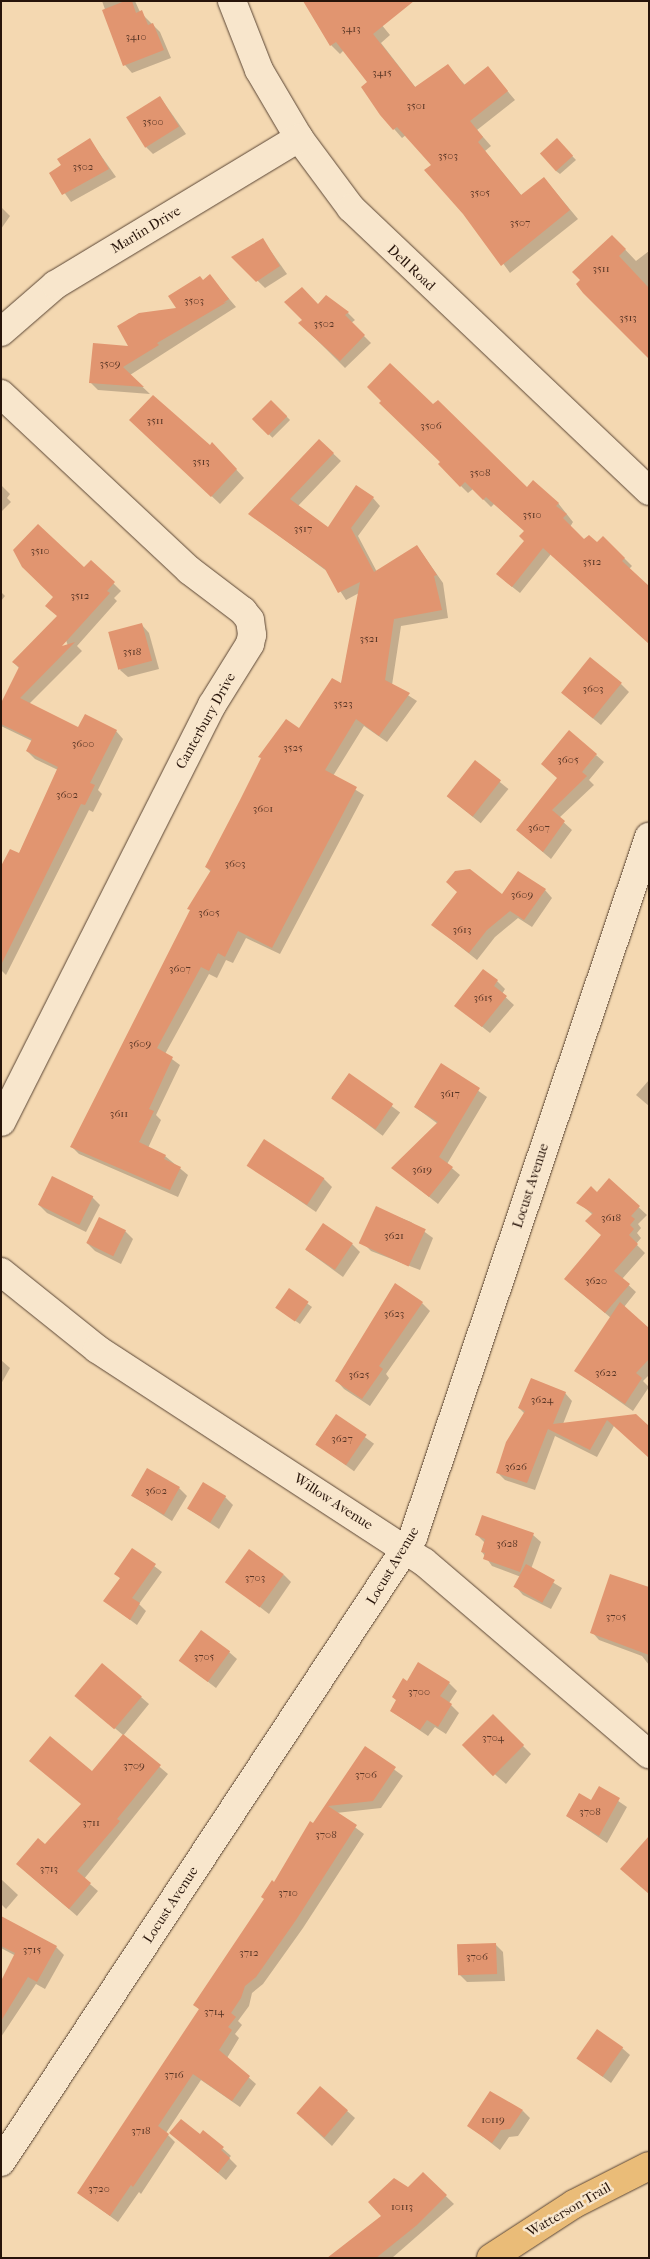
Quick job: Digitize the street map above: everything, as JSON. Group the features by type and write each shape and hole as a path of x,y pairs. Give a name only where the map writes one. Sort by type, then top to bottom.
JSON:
{"main road":[{"name":"Watterson Trail","path":"491,2258 574,2204 649,2166"}],"street":[{"name":"Dell Road","path":"232,1 259,70 299,138 325,176 379,238 649,491"},
{"name":"Marlin Drive","path":"1,332 55,285 299,138"},
{"name":"Canterbury Drive","path":"1,394 189,570 243,610 250,620 252,635 250,644 212,705 1,1122"},
{"name":"Locust Avenue","path":"1,2162 406,1548 424,1511 649,837"},
{"name":"Willow Avenue","path":"1,1272 97,1349 406,1548 649,1754"}],"building":[{"path":"125,1 132,1 136,13 142,10 148,25 153,23 164,50 123,66 102,10"},
{"path":"303,1 414,1 373,34 415,87 448,64 464,85 488,66 508,91 470,121 483,137 478,142 521,195 544,177 570,210 501,266 463,214 424,170 431,165 397,127 393,130 380,115 361,87 367,82 336,42 330,46"},
{"path":"160,96 179,127 145,148 126,117"},
{"path":"90,138 109,169 62,195 49,173 61,165 57,159"},
{"path":"557,138 573,156 556,171 540,153"},
{"path":"612,235 626,249 619,256 649,288 649,359 583,293 576,284 580,280 572,272"},
{"path":"263,238 280,266 256,282 231,257"},
{"path":"210,274 229,299 223,303 227,302 157,343 159,345 123,367 144,387 89,383 93,343 128,346 117,326 139,313 176,308 168,296 200,276 203,280"},
{"path":"302,287 318,304 326,295 349,312 345,315 365,335 340,361 298,323 302,320 284,302"},
{"path":"390,363 433,404 438,400 527,487 533,480 559,503 556,506 567,514 563,518 584,539 589,535 597,542 603,536 625,558 622,561 649,586 649,644 543,548 512,587 496,574 524,541 519,536 524,531 486,497 483,500 465,482 460,487 438,464 440,462 379,403 381,401 367,387"},
{"path":"153,395 210,445 212,442 237,469 211,497 129,420"},
{"path":"271,400 287,416 268,435 252,419"},
{"path":"319,439 334,453 290,499 328,527 356,485 374,497 351,528 374,572 417,545 437,575 434,576 442,610 394,619 385,680 410,693 379,736 356,719 325,770 357,787 272,948 238,931 225,957 218,953 209,971 201,967 157,1048 173,1057 149,1109 154,1111 139,1142 166,1155 164,1159 181,1167 170,1190 70,1147 190,910 187,909 211,870 205,867 261,758 258,757 286,719 299,728 332,678 341,683 360,582 338,593 325,569 248,514"},
{"path":"38,524 84,567 91,560 115,582 107,591 110,593 62,646 75,642 20,698 78,727 85,714 117,730 90,783 95,785 85,805 81,804 1,965 1,866 10,849 19,853 58,767 26,751 32,739 1,724 1,703 19,667 12,662 57,616 45,606 53,597 22,567 13,550"},
{"path":"142,623 152,661 118,670 108,632"},
{"path":"590,657 622,683 593,719 561,693"},
{"path":"569,730 597,754 582,772 587,776 552,810 565,821 543,852 516,830 557,778 541,764"},
{"path":"475,760 501,780 473,817 447,796"},
{"path":"470,869 502,894 518,871 546,889 524,920 510,911 487,930 469,953 431,925 457,892 446,882 455,871"},
{"path":"483,969 498,980 494,986 507,996 482,1027 454,1006"},
{"path":"441,1063 480,1088 439,1157 453,1167 429,1197 391,1168 438,1122 414,1107"},
{"path":"349,1073 393,1104 375,1129 331,1098"},
{"path":"264,1139 324,1178 307,1205 247,1166"},
{"path":"52,1176 93,1196 79,1225 38,1205"},
{"path":"609,1178 640,1206 631,1216 635,1219 630,1225 634,1229 629,1235 638,1244 614,1271 630,1284 605,1313 564,1279 601,1235 585,1221 593,1213 576,1203 591,1186 597,1192"},
{"path":"376,1206 426,1229 409,1266 359,1243"},
{"path":"99,1217 126,1230 113,1256 86,1243"},
{"path":"323,1223 353,1243 335,1270 305,1250"},
{"path":"395,1283 423,1302 379,1366 383,1369 362,1399 335,1381"},
{"path":"289,1288 309,1302 295,1321 275,1308"},
{"path":"620,1302 649,1328 649,1359 636,1373 642,1378 625,1404 574,1371"},
{"path":"531,1378 566,1392 553,1424 636,1414 649,1426 649,1458 607,1420 590,1450 548,1429 527,1483 496,1473 506,1442 525,1411 518,1408"},
{"path":"336,1414 367,1435 346,1465 315,1445"},
{"path":"147,1468 180,1487 164,1515 131,1496"},
{"path":"203,1482 226,1496 210,1522 187,1509"},
{"path":"482,1515 534,1533 520,1572 483,1559 485,1553 481,1552 485,1539 475,1535"},
{"path":"132,1548 156,1564 132,1598 140,1603 130,1620 103,1601 120,1578 114,1574"},
{"path":"249,1549 284,1574 260,1607 225,1582"},
{"path":"526,1564 555,1580 542,1603 513,1587"},
{"path":"610,1574 649,1587 649,1655 590,1633"},
{"path":"201,1630 230,1651 208,1682 179,1661"},
{"path":"418,1662 450,1682 440,1696 452,1704 438,1727 427,1720 420,1730 390,1711 396,1700 392,1697 403,1678 407,1681"},
{"path":"102,1663 142,1696 114,1729 74,1696"},
{"path":"493,1714 524,1745 493,1776 462,1745"},
{"path":"123,1734 161,1765 117,1819 120,1821 77,1871 91,1883 69,1909 16,1864 38,1838 45,1844 81,1804 29,1761 50,1736 92,1771"},
{"path":"365,1746 396,1767 373,1801 328,1806 357,1825 296,1920 256,1977 245,1986 241,1998 231,2013 236,2017 228,2027 232,2030 219,2050 250,2076 232,2101 193,2074 158,2126 169,2134 133,2187 131,2185 110,2216 77,2193 199,2009 193,2005 264,1899 261,1897 272,1880 274,1882 310,1821 313,1823"},
{"path":"599,1786 620,1798 599,1836 566,1816 579,1793 591,1800"},
{"path":"649,1836 649,1894 620,1869"},
{"path":"1,1916 57,1946 37,1982 28,1977 1,2021 1,1981 15,1953 1,1946"},
{"path":"496,1943 497,1974 458,1975 457,1944"},
{"path":"597,2029 623,2047 603,2077 576,2058"},
{"path":"320,2086 348,2110 324,2137 296,2113"},
{"path":"490,2091 523,2110 510,2129 501,2130 492,2143 467,2126"},
{"path":"181,2119 200,2134 203,2130 224,2147 221,2150 230,2158 218,2173 169,2133"},
{"path":"423,2172 447,2195 417,2225 376,2258 327,2258 381,2216 368,2202 394,2178 408,2187"}]}
